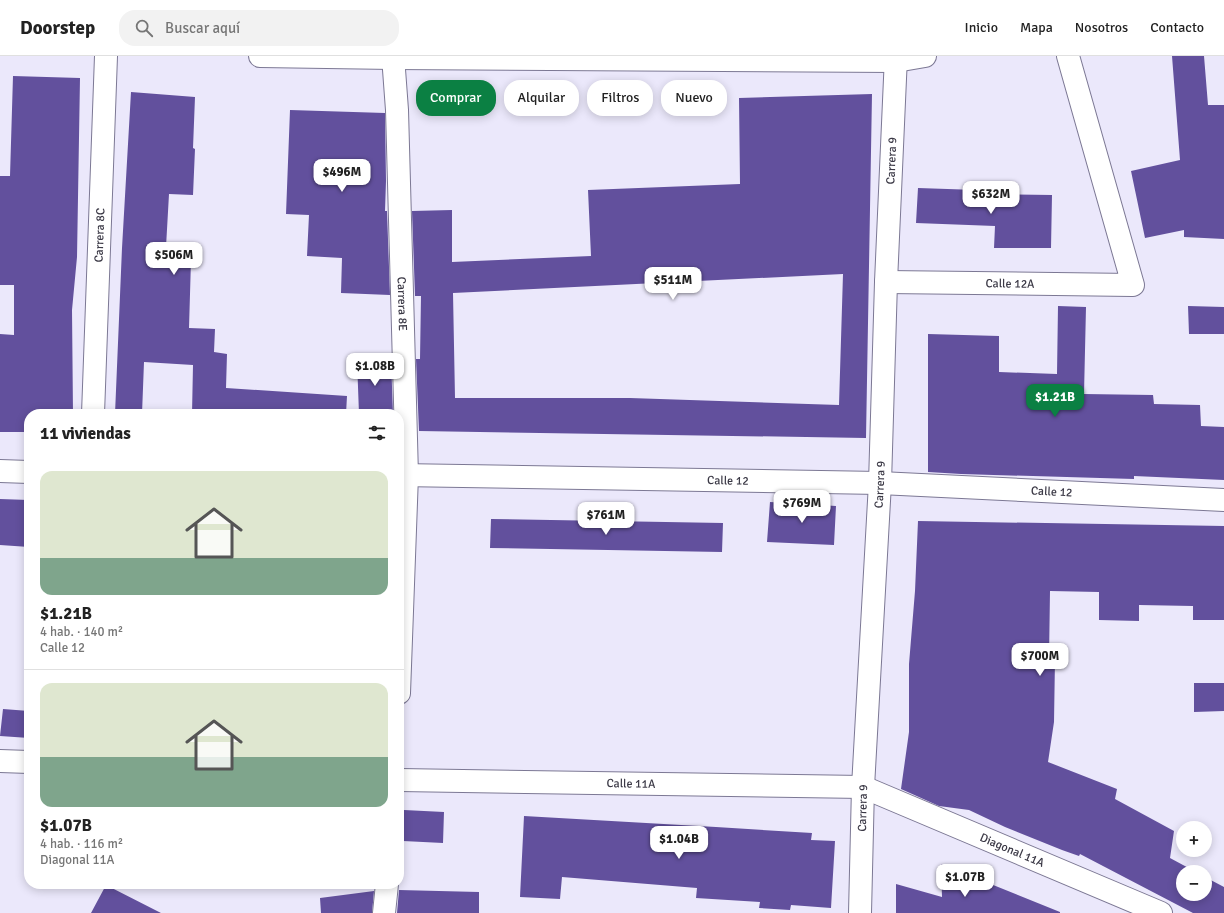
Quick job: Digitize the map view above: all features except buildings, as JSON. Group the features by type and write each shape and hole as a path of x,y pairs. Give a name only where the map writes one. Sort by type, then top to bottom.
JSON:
{"street":[{"name":"Carrera 8C","path":"93,409 106,56"},
{"path":"260,56 896,58 925,56"},
{"name":"Calle 12A","path":"886,282 1133,285 1068,56"},
{"name":"Carrera 8E","path":"393,57 397,110 402,409"},
{"name":"Carrera 9","path":"860,913 863,787 880,483 886,282 896,58"},
{"path":"0,471 24,472"},
{"name":"Calle 12","path":"404,475 880,483 1224,500"},
{"path":"0,761 24,762"},
{"name":"Calle 11A","path":"404,780 863,787"},
{"name":"Diagonal 11A","path":"863,787 1161,913"},
{"path":"384,913 386,889"}]}
